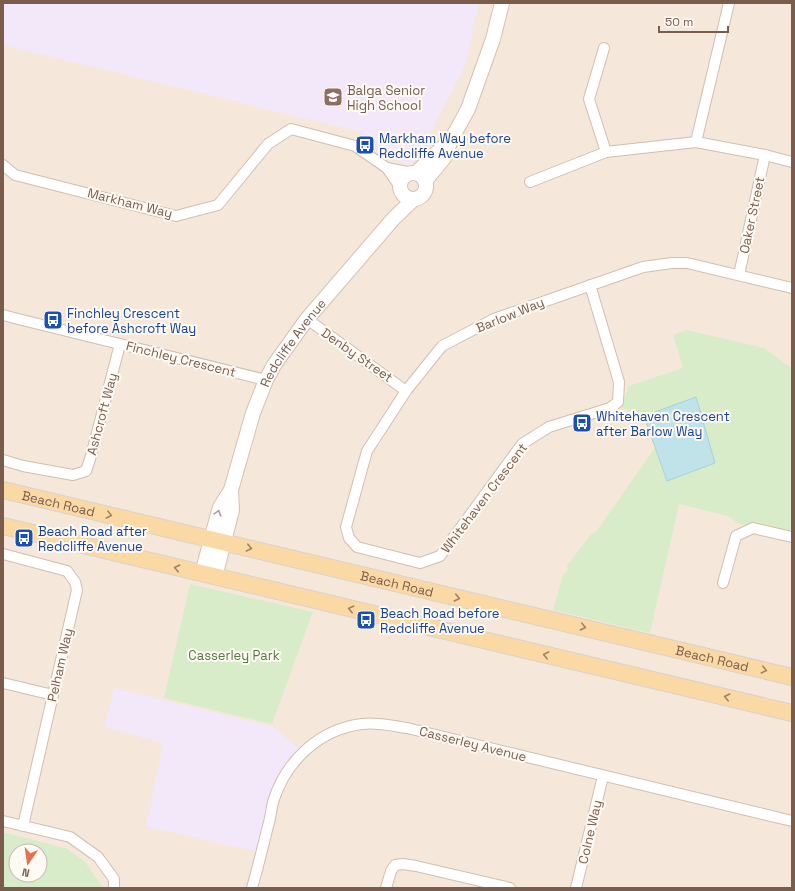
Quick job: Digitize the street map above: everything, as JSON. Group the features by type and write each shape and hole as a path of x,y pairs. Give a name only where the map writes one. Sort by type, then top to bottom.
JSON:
{"main road":[{"name":"Beach Road","path":"3,490 792,677"},
{"path":"3,526 792,713"}],"street":[{"path":"417,176 451,140 468,109 493,39 502,3"},
{"path":"696,142 729,3"},
{"path":"604,48 589,99 606,152"},
{"name":"Markham Way","path":"3,165 15,175 176,216 218,205 268,144 291,129 355,146 387,168 417,176"},
{"path":"530,182 606,152 696,142 792,162"},
{"name":"Oaker Street","path":"739,275 764,155"},
{"name":"Markham Way","path":"387,168 400,189"},
{"path":"408,174 417,176 425,189 424,193 418,198 414,199 406,197 400,189 401,180 408,174"},
{"name":"Redcliffe Avenue","path":"394,218 400,189"},
{"name":"Redcliffe Avenue","path":"208,575 217,541 220,507 231,490 253,414 266,380 274,365 307,320 394,218 414,199"},
{"name":"Barlow Way","path":"349,538 346,527 367,451 406,391 442,346 494,319 643,267 672,263 687,263 792,288"},
{"name":"Whitehaven Crescent","path":"349,538 357,547 420,563 440,556 522,444 549,427 610,408 618,402 619,382 590,285"},
{"name":"Finchley Crescent","path":"3,314 266,380"},
{"name":"Denby Street","path":"307,320 406,391"},
{"name":"Ashcroft Way","path":"3,460 23,466 73,475 86,471 92,456 120,344"},
{"path":"723,583 736,536 753,528 792,538"},
{"name":"Pelham Way","path":"3,554 67,571 75,582 77,590 23,826"},
{"path":"3,683 53,695"},
{"name":"Casserley Avenue","path":"252,888 274,800 280,784 295,760 318,740 339,729 363,724 402,728 792,821"},
{"name":"Colne Way","path":"576,888 603,776"},
{"path":"3,821 70,837 98,857 114,879 114,888"},
{"path":"386,888 391,871 395,865 403,864 510,888"}],"shaded area":[{"path":"3,3 792,3 792,888 3,888"},
{"name":"Balga Senior High School","path":"3,3 479,3 466,63 419,155 408,166 357,131 3,45"},
{"path":"114,688 273,727 299,749 291,757 276,781 258,852 146,826 163,743 104,727"}],"green space":[{"path":"687,330 764,348 791,368 792,366 792,535 739,524 728,516 679,504 650,633 553,610 563,575 568,570 567,566 591,534 595,533 655,448 667,481 696,398 644,416 621,408 629,386 683,368 673,335"},
{"name":"Casserley Park","path":"190,584 313,612 272,724 164,698"},
{"path":"3,832 45,843 8,843 8,883 48,883 48,844 68,849 85,862 102,888 3,888"}],"water":[{"path":"696,397 715,463 667,481 644,416"}],"place":[{"name":"Balga Senior High School","path":"333,97"},
{"name":"Markham Way before Redcliffe Avenue","path":"365,145"},
{"name":"Finchley Crescent before Ashcroft Way","path":"53,320"},
{"name":"Whitehaven Crescent after Barlow Way","path":"582,423"},
{"name":"Beach Road after Redcliffe Avenue","path":"24,538"},
{"name":"Beach Road before Redcliffe Avenue","path":"366,620"}]}
